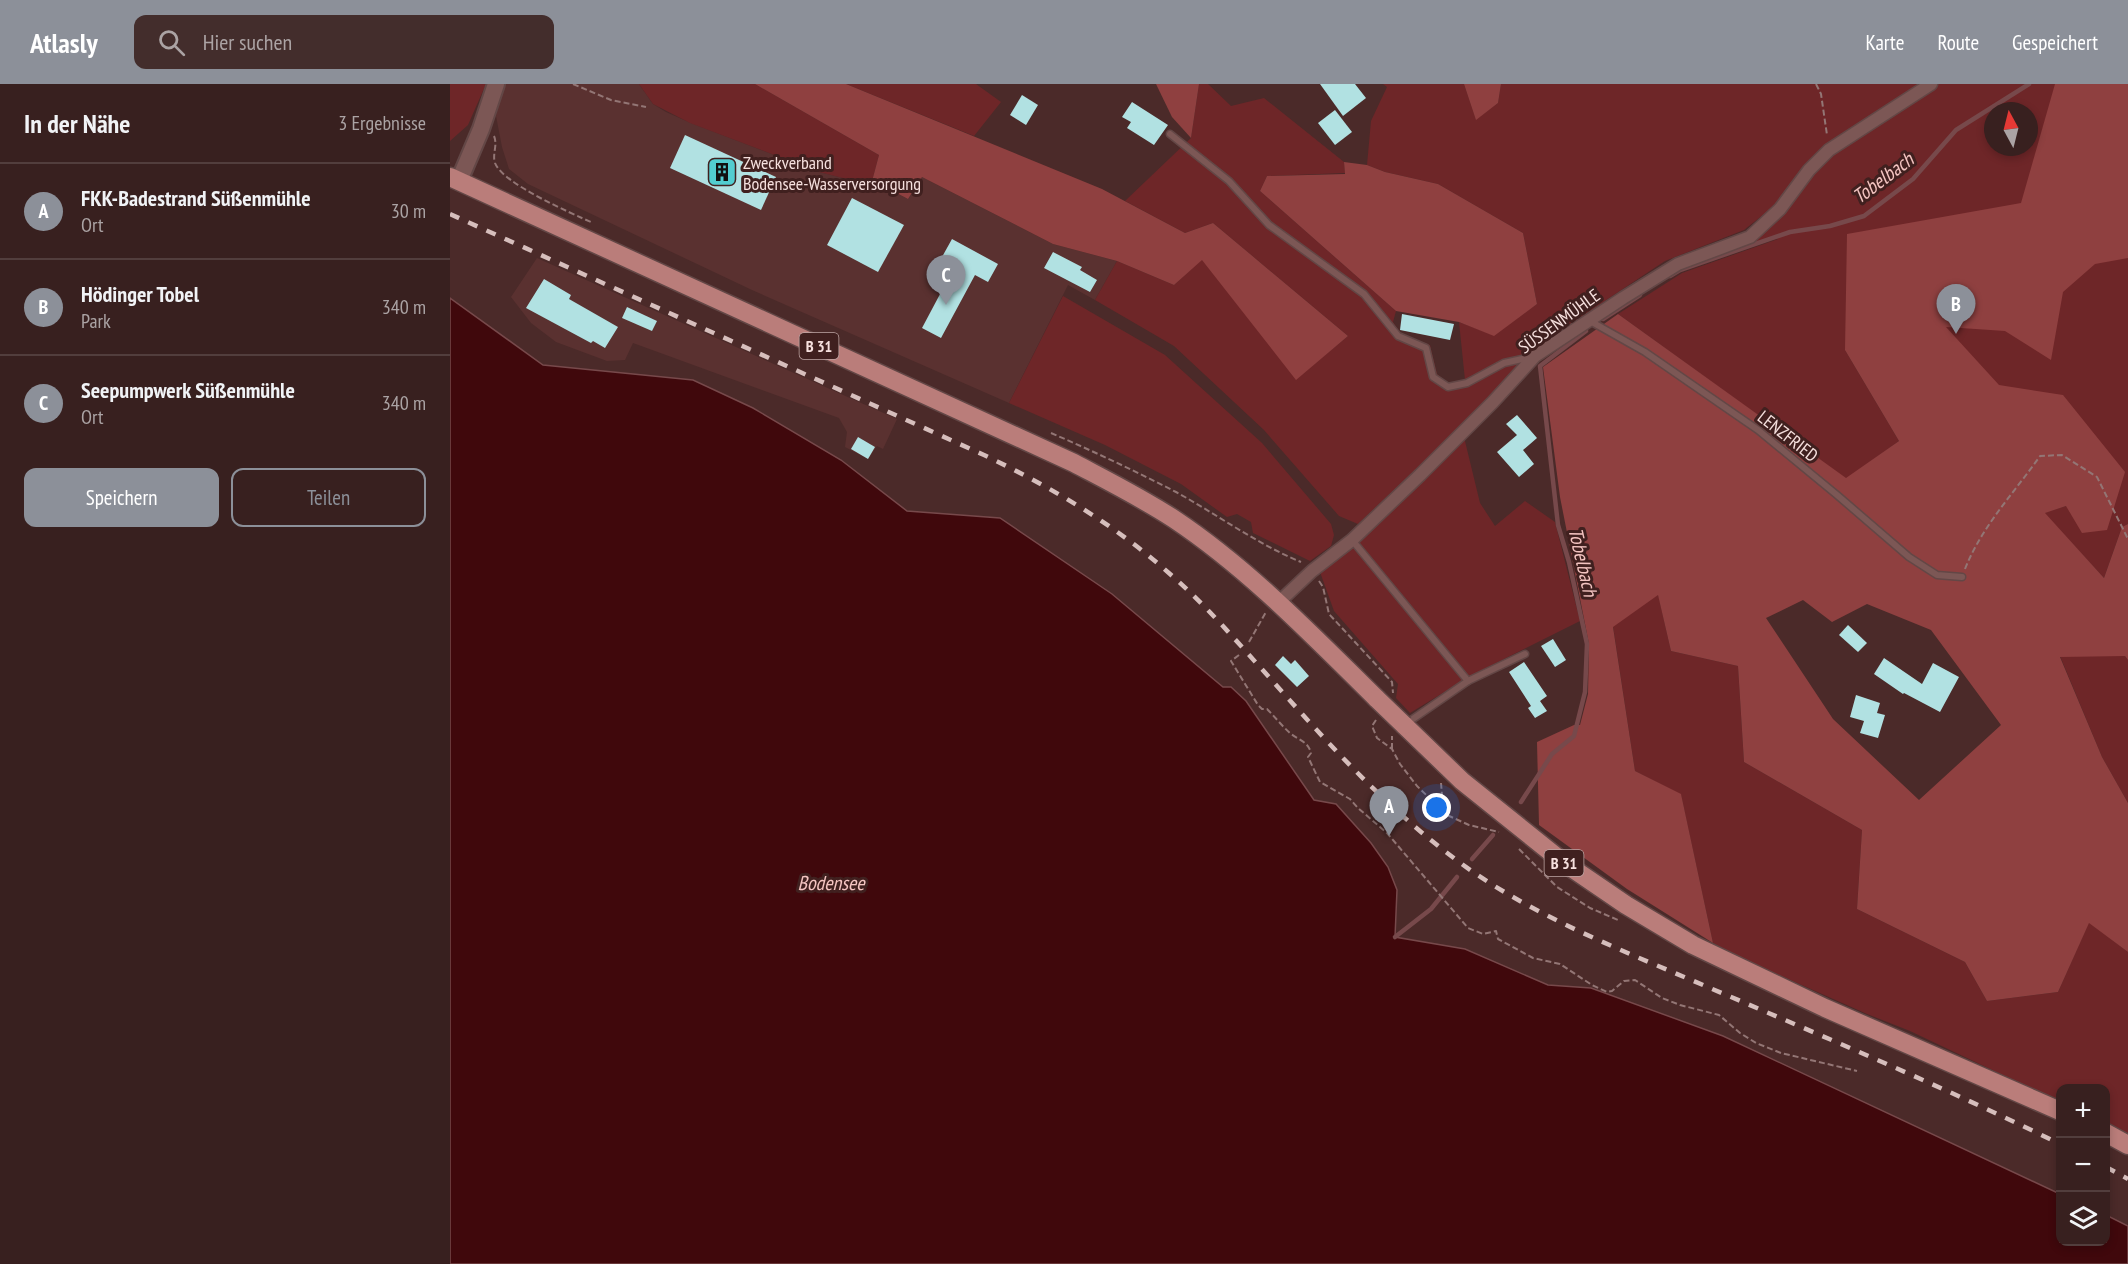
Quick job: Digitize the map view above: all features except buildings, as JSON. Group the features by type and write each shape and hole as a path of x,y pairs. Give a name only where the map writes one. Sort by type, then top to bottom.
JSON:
{"main road":[{"name":"B 31","path":"454,179 1074,463 1134,495 1175,520 1209,545 1385,697 1398,729 1563,862 1626,905 1693,945 1825,1008 2056,1109"},
{"path":"2110,1135 2128,1145"}],"street":[{"path":"454,179 481,129 496,84"},
{"name":"SÜSSENMÜHLE","path":"1278,603 1312,571 1352,540 1493,402 1535,356 1678,264 1750,237 1780,209 1809,170 1829,150 1931,84"}],"lane":[{"path":"1170,134 1229,181 1269,225 1364,294 1398,336 1426,348 1433,377 1448,387 1467,383 1504,363 1535,356"},
{"name":"LENZFRIED","path":"1590,320 1645,352 1758,430 1838,495 1909,558 1937,575 1962,577"},
{"path":"1352,540 1468,681"},
{"path":"1398,729 1468,681 1525,654"}],"path":[{"path":"573,84 611,100 646,107"},
{"path":"1816,84 1821,94 1829,150"},
{"path":"1962,577 1979,538 2004,501 2040,456 2062,454 2097,477 2128,539"},
{"path":"1312,571 1323,587 1329,614 1392,682 1385,697"},
{"path":"1249,642 1264,614 1278,603"},
{"path":"1239,655 1231,661 1258,705 1262,709 1267,709 1274,719 1310,748 1311,753 1308,757 1320,782 1350,799 1387,833 1468,927 1483,934 1496,931 1498,939 1533,958 1560,964 1607,992 1624,981 1635,980 1662,998 1719,1015 1756,1043 1781,1053 1857,1071"},
{"path":"1372,726 1377,738 1392,749 1417,786 1447,814 1469,825 1485,829"},
{"path":"1392,749 1398,729"}],"shaded area":[{"path":"450,84 486,84 468,125 450,141"},
{"path":"503,84 639,84 653,104 666,112 819,172 889,189 908,199 922,177 1053,244 1117,261 1095,300 1068,285 1009,403 752,290 528,184 509,169 502,147 496,116"},
{"path":"639,84 755,84 879,155 871,185 819,172 690,123 653,104"},
{"path":"755,84 846,84 1102,189 1185,233 1213,223 1348,336 1296,380 1202,260 1174,285 1117,261 1053,244 922,177 908,199 889,189 871,185 879,155"},
{"path":"846,84 976,84 1001,102 974,136"},
{"path":"1156,84 1199,84 1191,138 1172,117"},
{"path":"1199,84 1208,84 1231,106 1264,98 1344,162 1345,173 1267,176 1260,191 1396,311 1393,322 1401,334 1430,345 1437,374 1448,383 1465,380 1459,322 1494,335 1537,304 1523,233 1438,184 1385,172 1367,165 1371,121 1387,87 1383,84 1464,84 1476,119 1498,103 1501,84 2128,84 2128,255 2124,258 2128,258 2128,524 2122,527 2104,578 2044,513 2066,506 2125,472 1962,486 1845,350 1899,441 1846,479 1618,314 1682,273 1778,239 1737,250 1737,247 1754,237 1803,170 1773,207 1744,230 1665,261 1555,334 1519,365 1475,413 1358,524 1339,516 1264,430 1174,346 1095,300 1117,261 1174,285 1202,259 1296,379 1348,336 1213,223 1185,233 1125,201 1191,138"},
{"path":"1464,84 1501,84 1498,103 1476,120"},
{"path":"2055,84 2128,84 2128,258 2095,264 2063,292 2051,360 2005,331 1946,327 1999,385 2063,395 2125,472 2107,530 2082,533 2066,506 2045,513 2104,578 2122,527 2128,524 2128,660 2125,656 2060,657 2102,757 2128,803 2128,952 2089,923 2058,992 1987,1001 1965,962 1857,909 1862,830 1744,762 1738,666 1671,651 1658,595 1613,627 1635,771 1681,794 1713,943 1627,889 1539,825 1537,742 1574,725 1580,725 1588,694 1589,644 1560,497 1543,367 1618,314 1846,478 1899,441 1845,350 1847,234 2021,203 2034,156 2038,156 2038,144","holes":["1803,600 1832,622 1867,604 1931,630 2001,725 1919,800 1833,719 1766,618"]},
{"path":"1344,162 1367,165 1385,172 1438,184 1523,233 1537,304 1494,336 1459,322 1396,311 1260,191 1267,176 1345,174"},
{"path":"537,258 897,419 883,449 877,446 868,459 845,447 847,432 839,418 633,343 625,360 607,361 556,342 531,323 511,297"},
{"path":"1063,296 1165,355 1262,443 1331,524 1334,535 1331,546 1310,561 1253,533 1251,522 1237,514 1227,517 1181,484 1105,445 1009,403"},
{"path":"1464,437 1480,503 1495,526 1525,501 1555,522 1580,621 1474,674 1410,713 1396,698 1398,684 1334,611 1320,572"},
{"path":"1658,594 1671,651 1738,666 1744,762 1862,830 1857,909 1965,962 1987,1001 2058,992 2089,922 2128,952 2128,1136 2110,1126 2110,1084 2056,1084 2056,1100 1910,1031 1752,963 1713,943 1681,795 1635,771 1613,626"},
{"path":"2060,656 2125,656 2128,660 2128,803 2102,757"}],"water":[{"name":"Bodensee","path":"450,298 543,365 693,380 753,408 841,460 907,511 1000,518 1112,594 1223,687 1231,687 1246,701 1314,800 1336,804 1371,843 1388,867 1397,890 1395,937 1465,949 1548,985 1591,988 1723,1036 2056,1192 2056,1246 2110,1246 2110,1217 2128,1226 2128,1264 450,1264"}],"waterway":[{"name":"Tobelbach","path":"1670,276 1680,270 1790,232 1830,226 1864,216 1913,179 1956,130 2029,84"},
{"name":"Tobelbach","path":"1603,319 1640,295"},
{"name":"Tobelbach","path":"1521,802 1552,754 1574,736 1585,692 1587,644 1569,562 1558,525 1540,366 1586,331"},
{"name":"Tobelbach","path":"1472,859 1493,835"},
{"name":"Tobelbach","path":"1395,937 1431,909 1457,877"}],"railway":[{"path":"450,214 984,455 1058,494 1127,539 1183,586 1221,624 1366,782 1419,830 1476,874 1531,907 1620,950 1886,1064 2056,1142"},
{"path":"2110,1169 2128,1179"}],"place":[{"name":"Zweckverband Bodensee-Wasserversorgung","path":"722,172"},
{"name":"Seepumpwerk Süßenmühle","path":"946,305"},
{"name":"Hödinger Tobel","path":"1956,334"},
{"name":"FKK-Badestrand Süßenmühle","path":"1389,836"}]}
